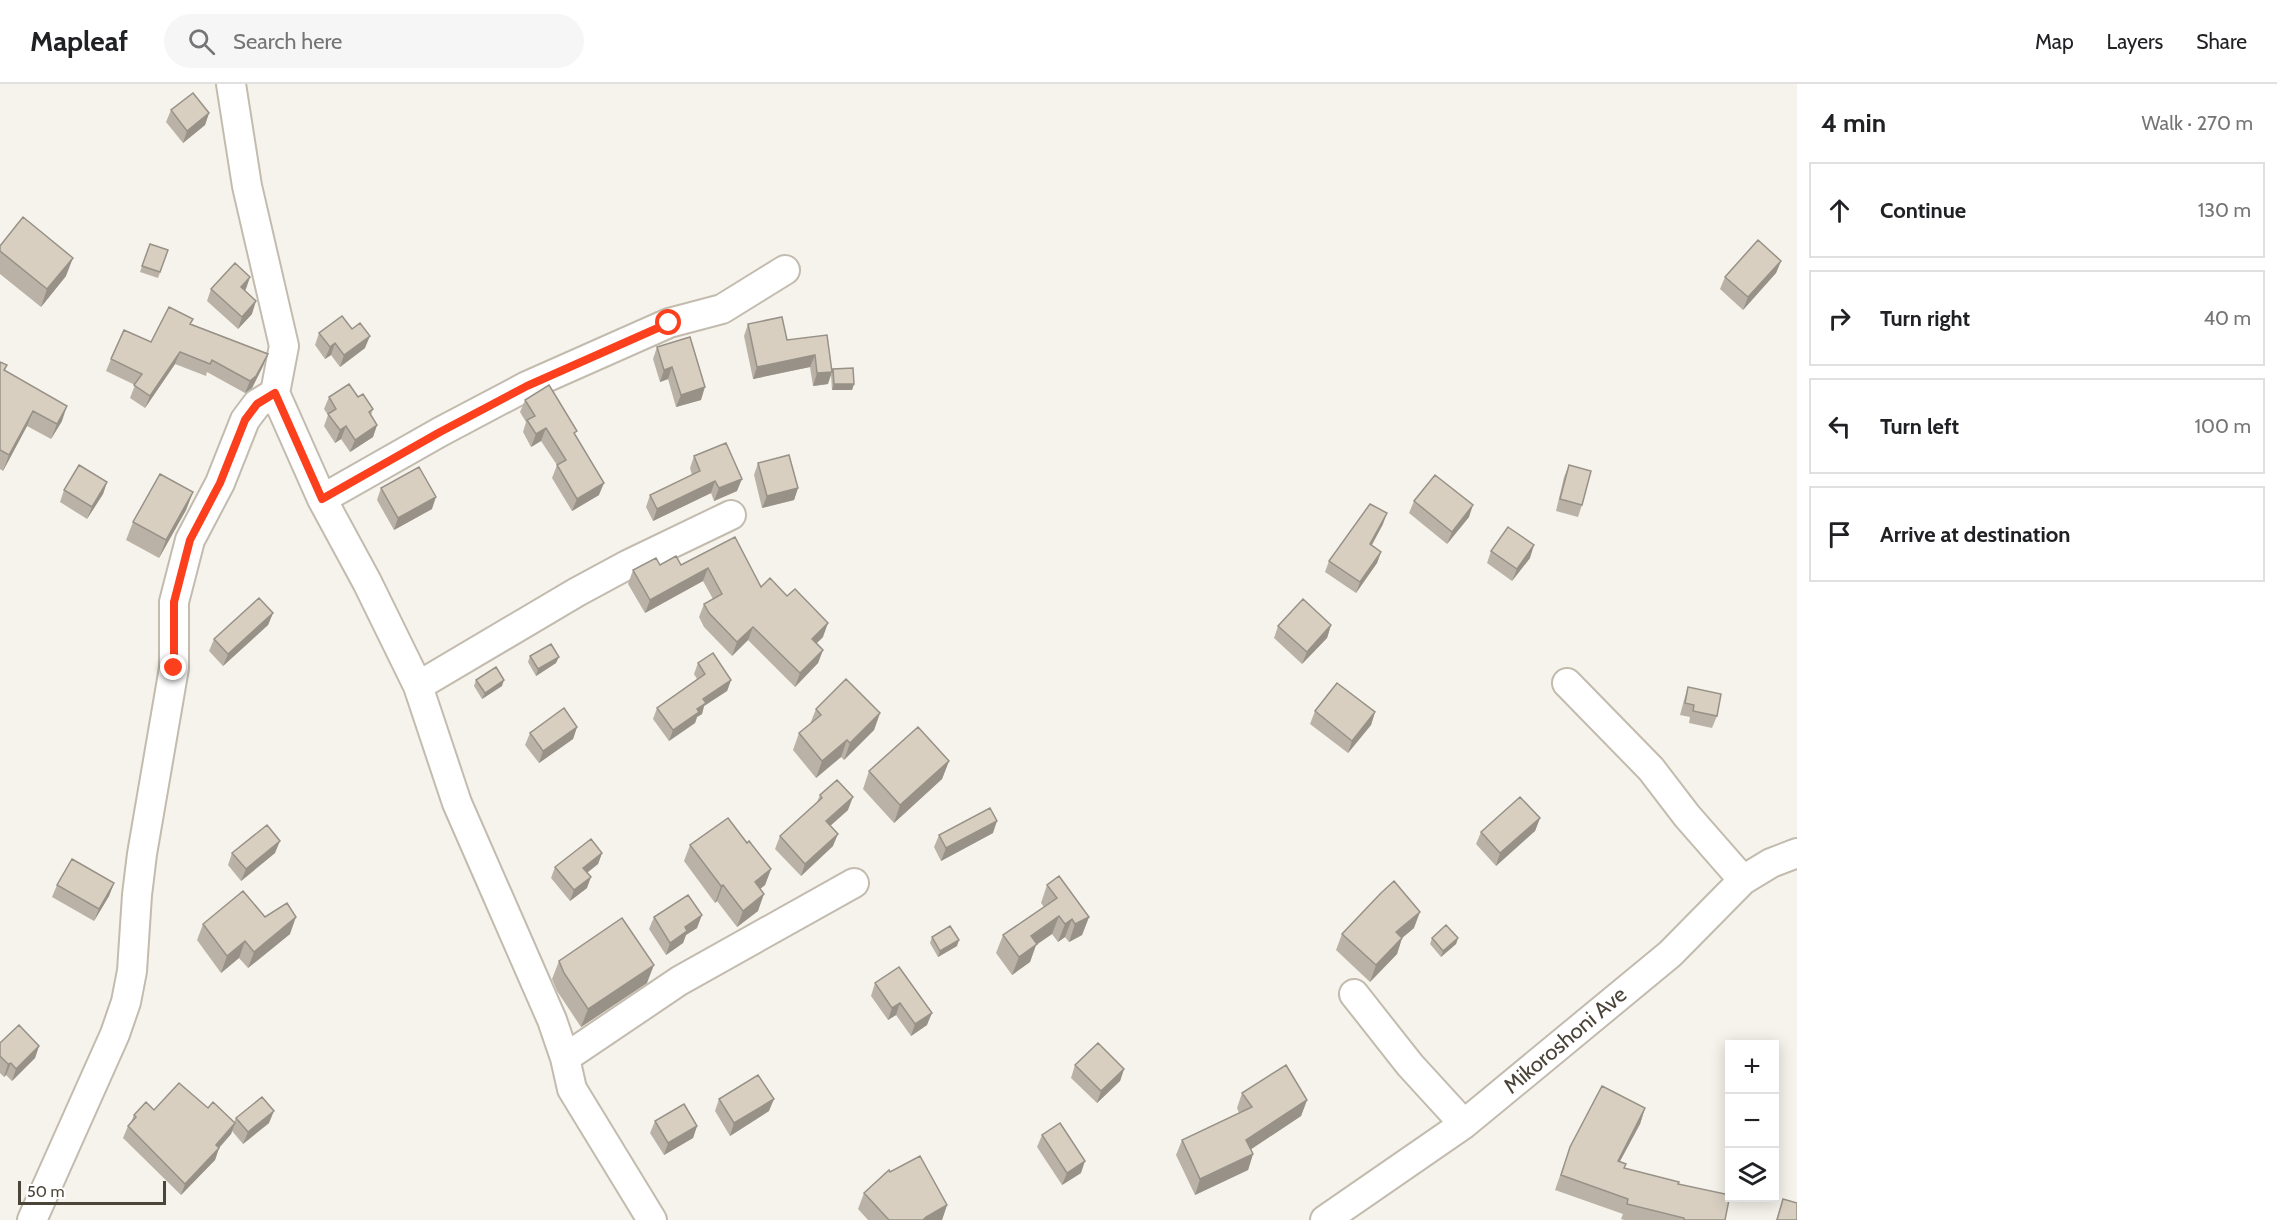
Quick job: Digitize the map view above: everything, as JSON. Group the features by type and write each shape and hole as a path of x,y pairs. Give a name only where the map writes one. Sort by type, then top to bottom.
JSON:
{"street":[{"path":"231,84 247,186 284,346 275,393 322,499 368,582 418,686 457,802 540,992 565,1058 572,1089 652,1220"},
{"path":"322,499 527,386 669,323 722,309 786,270"},
{"path":"32,1220 115,1034 126,1002 132,971 136,895 174,668 174,602 190,540 220,483 245,420 257,404 275,393"},
{"path":"418,686 597,581 731,515"},
{"path":"1567,683 1651,769 1687,816 1743,880"},
{"name":"Mikoroshoni Ave","path":"1325,1220 1464,1124 1600,1009 1670,954 1743,880 1771,863 1797,853"},
{"path":"565,1058 679,981 854,883"},
{"path":"1354,994 1410,1065 1464,1124"}],"building":[{"path":"193,93 209,113 187,131 171,110"},
{"path":"23,217 73,258 47,289 0,251 0,246"},
{"path":"1758,240 1781,261 1748,297 1725,277"},
{"path":"150,244 168,250 160,272 142,266"},
{"path":"235,263 250,277 241,287 256,301 242,317 211,289"},
{"path":"169,307 193,319 190,324 268,354 256,376 250,381 212,360 210,364 180,352 150,396 134,385 142,374 111,359 124,330 151,342"},
{"path":"342,316 352,329 360,323 370,336 344,355 335,343 330,347 319,333"},
{"path":"782,317 787,340 827,335 832,372 817,373 815,355 757,367 748,324"},
{"path":"690,337 705,387 681,395 672,367 664,370 657,347"},
{"path":"0,362 7,365 4,370 67,406 57,424 33,411 9,455 0,450"},
{"path":"853,368 854,384 834,384 833,369"},
{"path":"349,384 358,397 363,394 373,409 369,412 377,425 355,440 346,426 340,430 328,414 336,409 329,397"},
{"path":"549,385 577,431 574,433 604,483 577,499 557,465 566,460 546,428 536,434 527,420 535,416 525,400"},
{"path":"726,443 742,479 719,488 715,481 657,509 650,495 700,471 694,456"},
{"path":"789,455 798,488 767,496 758,463"},
{"path":"79,465 107,482 92,507 64,490"},
{"path":"1569,465 1591,471 1582,505 1560,499"},
{"path":"419,467 436,497 398,518 381,488"},
{"path":"160,474 193,492 166,540 133,522"},
{"path":"1435,475 1473,505 1452,532 1414,501"},
{"path":"1370,504 1387,513 1370,544 1381,552 1360,582 1329,561"},
{"path":"1508,527 1534,545 1517,569 1491,551"},
{"path":"735,537 761,587 770,578 787,596 795,589 828,623 812,639 823,650 800,673 753,627 737,642 709,613 704,604 722,594 708,568 650,600 633,570 656,558 660,565 676,556 681,565"},
{"path":"259,598 273,613 228,654 214,639"},
{"path":"1303,599 1331,625 1307,652 1278,626"},
{"path":"551,644 559,657 538,669 530,656"},
{"path":"713,653 731,680 703,699 706,703 697,709 699,712 673,730 657,708 705,674 698,663"},
{"path":"496,667 504,680 485,693 476,680"},
{"path":"846,679 880,713 850,743 847,740 822,761 799,733 821,715 816,709"},
{"path":"1337,683 1375,712 1352,741 1315,711"},
{"path":"1688,687 1721,694 1717,716 1693,711 1694,705 1685,703"},
{"path":"564,708 577,727 543,751 530,733"},
{"path":"918,727 949,761 900,805 869,771"},
{"path":"837,780 853,797 826,821 838,834 805,864 780,836 822,798 820,795"},
{"path":"1520,797 1540,818 1500,853 1481,832"},
{"path":"990,808 997,821 946,848 939,835"},
{"path":"728,818 771,869 755,882 764,894 743,911 690,845"},
{"path":"267,825 280,841 246,869 232,853"},
{"path":"591,839 602,853 583,868 591,877 574,890 555,867"},
{"path":"72,859 114,883 99,909 57,885"},
{"path":"1059,876 1089,917 1075,924 1072,919 1065,924 1059,916 1031,936 1037,944 1019,957 1003,935 1057,898 1047,885"},
{"path":"1394,881 1420,912 1396,932 1402,938 1376,965 1342,934"},
{"path":"243,891 265,917 287,903 296,917 254,952 245,941 227,956 203,924"},
{"path":"688,895 702,915 685,927 687,931 670,943 654,917"},
{"path":"622,918 654,965 588,1009 564,973 559,961"},
{"path":"1446,925 1458,938 1443,951 1432,938"},
{"path":"950,926 959,940 940,951 932,937"},
{"path":"899,967 932,1013 915,1024 900,1003 892,1008 875,983"},
{"path":"19,1025 39,1046 16,1069 0,1056 0,1043"},
{"path":"1098,1043 1124,1069 1101,1091 1075,1065"},
{"path":"1286,1065 1307,1100 1246,1140 1253,1154 1200,1179 1182,1140 1252,1107 1242,1093"},
{"path":"758,1075 774,1099 734,1123 719,1099"},
{"path":"179,1083 208,1108 213,1102 235,1123 216,1145 219,1148 185,1184 128,1126 146,1102 154,1110"},
{"path":"1602,1086 1645,1108 1618,1161 1626,1164 1624,1168 1679,1182 1678,1184 1725,1194 1725,1202 1729,1202 1725,1220 1684,1220 1684,1218 1627,1204 1628,1199 1561,1175 1570,1147"},
{"path":"262,1097 274,1111 248,1132 236,1118"},
{"path":"684,1104 697,1126 668,1143 655,1121"},
{"path":"1060,1123 1085,1161 1067,1173 1042,1135"},
{"path":"920,1156 947,1205 923,1220 889,1220 864,1193 889,1170 890,1172"},
{"path":"1783,1199 1797,1203 1797,1220 1777,1220"}],"route":[{"path":"174,668 174,602 190,540 220,483 245,420 257,404 275,393 322,499 527,386 669,323"}]}
